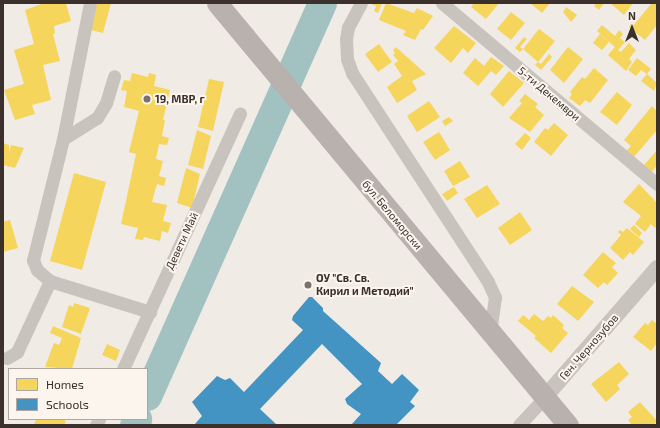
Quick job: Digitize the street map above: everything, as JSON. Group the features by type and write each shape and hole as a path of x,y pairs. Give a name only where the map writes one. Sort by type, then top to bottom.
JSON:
{"main road":[{"name":"бул. Беломорски","path":"217,3 490,334 568,425"}],"street":[{"path":"90,3 63,139 33,260 37,270 50,281 150,312"},
{"path":"361,3 348,27 346,39 347,59 352,73 488,282 495,297 490,334"},
{"name":"5-ти Декември","path":"442,3 657,184"},
{"path":"63,139 97,118 106,103 114,76"},
{"name":"Девети Май","path":"123,368 240,113"},
{"name":"Ген. Чернозубов","path":"519,425 545,398 657,268"},
{"path":"7,358 17,352 50,281"}],"building: Homes":[{"path":"44,3 66,3 71,21 54,26 55,33 53,34 60,61 43,65 51,100 32,105 35,114 15,120 4,90 24,84 14,50 34,44 25,10"},
{"path":"94,3 111,3 103,33 87,29"},
{"path":"369,3 382,3 378,13 374,11 376,6"},
{"path":"386,3 414,13 417,8 433,16 423,30 421,29 415,40 403,35 406,31 379,20"},
{"path":"474,3 499,3 486,19 471,7"},
{"path":"530,3 550,3 542,13"},
{"path":"596,3 604,3 599,10 594,6"},
{"path":"610,3 633,3 624,15"},
{"path":"650,3 657,3 657,25 645,40 629,27 631,24 633,26 651,4"},
{"path":"566,7 577,15 571,22 563,12"},
{"path":"511,12 525,23 511,40 497,29"},
{"path":"602,25 615,36 619,30 623,34 620,38 625,42 618,50 621,52 629,43 636,50 629,59 632,62 626,71 608,55 615,47 597,31"},
{"path":"454,26 476,43 468,53 463,48 451,63 434,48"},
{"path":"539,29 555,41 538,62 523,49"},
{"path":"600,34 609,42 602,50 593,43"},
{"path":"524,37 527,39 520,47 523,49 520,52 515,48"},
{"path":"379,44 392,62 378,72 365,54"},
{"path":"396,47 426,74 412,81 417,90 397,103 387,87 402,76 394,64 398,61 393,55 395,53 393,50"},
{"path":"568,47 583,59 564,83 550,70"},
{"path":"549,54 552,57 541,70 535,65 538,62 541,64"},
{"path":"491,57 504,66 496,75 491,71 478,86 463,73 475,58 484,66"},
{"path":"637,58 651,69 647,74 641,70 636,76 628,70"},
{"path":"594,68 608,80 590,103 585,100 580,106 569,98 572,94 570,92 582,77 585,79"},
{"path":"509,71 524,83 503,107 490,94"},
{"path":"132,73 148,77 149,73 156,75 154,86 170,90 163,120 165,120 162,136 169,138 167,145 159,144 156,159 163,161 159,176 166,178 164,186 157,184 152,202 167,205 163,221 171,223 168,233 162,231 160,241 144,237 143,240 135,239 138,228 121,224 136,154 129,152 139,111 124,107 127,91 121,90 124,80 130,81"},
{"path":"647,74 657,83 654,91 641,81"},
{"path":"209,79 224,82 213,131 198,127"},
{"path":"617,92 632,105 617,125 600,112"},
{"path":"525,94 538,104 535,107 544,115 530,132 509,118 522,103 519,101"},
{"path":"429,101 440,117 417,132 407,116"},
{"path":"652,106 657,111 657,130 634,157 626,151 631,146 624,140"},
{"path":"449,117 453,121 445,126 442,121"},
{"path":"554,123 568,135 551,156 534,142 545,128 548,130"},
{"path":"197,130 211,136 203,169 188,165"},
{"path":"439,132 450,150 435,160 423,142"},
{"path":"525,133 531,138 522,150 515,144"},
{"path":"3,143 9,145 9,153 11,145 24,148 15,168 3,165"},
{"path":"657,150 657,165 652,172 644,165"},
{"path":"460,161 470,177 453,186 444,171"},
{"path":"186,168 200,174 192,208 177,203"},
{"path":"74,173 106,182 82,270 50,261"},
{"path":"639,184 657,203 657,226 655,228 651,224 645,232 635,224 641,216 623,202"},
{"path":"487,185 500,204 477,218 464,199"},
{"path":"454,187 458,193 447,201 442,194"},
{"path":"520,212 532,230 510,245 498,228"},
{"path":"10,220 18,248 3,252 3,222"},
{"path":"634,225 642,233 639,237 630,229"},
{"path":"627,228 644,242 633,255 630,252 623,260 610,248 621,235 618,232 620,230 623,232"},
{"path":"603,252 616,263 612,267 618,273 607,285 604,282 598,288 583,275"},
{"path":"572,286 594,302 578,321 557,304"},
{"path":"74,303 90,308 81,334 62,327 69,305 73,307"},
{"path":"534,314 543,321 548,316 551,318 553,315 564,325 562,328 568,333 551,353 534,338 536,336 518,321 523,315 529,320"},
{"path":"652,320 657,324 657,343 651,351 633,337 645,323 648,325"},
{"path":"53,326 81,338 72,368 45,367 54,343 59,345 62,338 50,333"},
{"path":"107,344 120,350 116,361 102,355"},
{"path":"619,362 629,374 617,385 620,389 606,402 591,384"},
{"path":"640,402 657,421 654,425 632,425 628,420 632,417 628,412"},
{"path":"36,420 66,421 64,425 34,425"}],"building: Schools":[{"path":"309,297 312,297 323,308 323,311 381,363 378,371 392,384 402,374 419,390 410,402 415,406 396,425 351,425 361,414 347,404 345,399 362,384 322,344 260,409 277,425 194,425 202,416 192,402 217,376 225,380 230,378 244,392 303,330 292,320 293,316"}],"waterway":[{"path":"148,394 322,3"},
{"path":"134,425 136,420"}],"place":[{"name":"19, МВР, г","path":"147,99"},
{"name":"ОУ \"Св. Св. Кирил и Методий\"","path":"308,285"}]}
